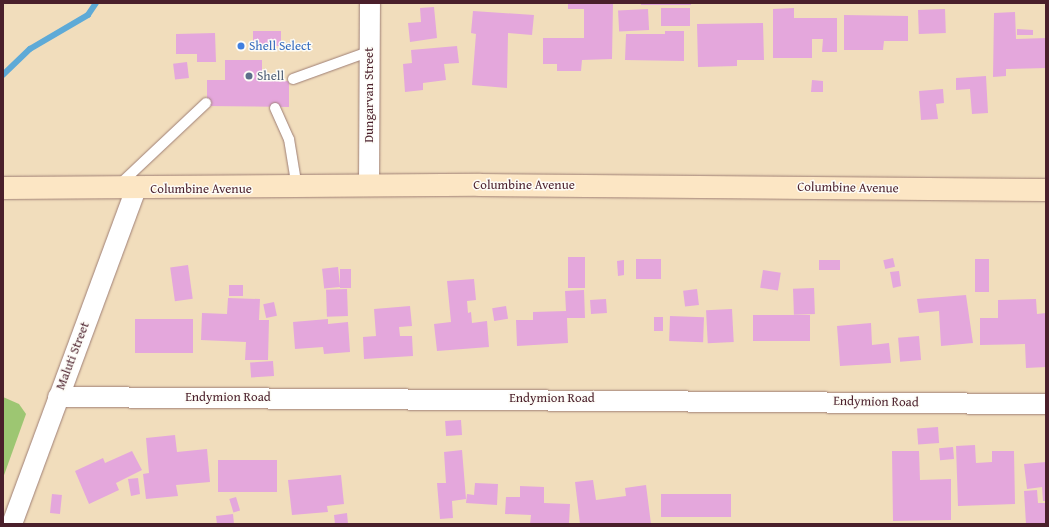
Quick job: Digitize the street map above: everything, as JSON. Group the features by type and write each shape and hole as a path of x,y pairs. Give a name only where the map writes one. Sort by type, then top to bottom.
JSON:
{"main road":[{"name":"Columbine Avenue","path":"3,188 126,189 369,186 1046,190"}],"street":[{"name":"Dungarvan Street","path":"369,186 368,52 370,3"},
{"name":"Maluti Street","path":"12,524 58,397 126,189"},
{"name":"Endymion Road","path":"58,397 1046,404"}],"lane":[{"path":"293,79 368,52"},
{"path":"126,189 206,103"},
{"path":"275,108 289,139 297,188"}],"green space":[{"path":"3,397 19,404 26,414 3,478"}],"building":[{"path":"568,3 613,3 612,59 582,60 581,71 557,71 557,64 543,64 543,38 584,38 584,9 568,9"},
{"path":"641,3 691,3 691,5 641,5"},
{"path":"434,7 437,38 410,42 408,23 421,22 420,8"},
{"path":"661,8 690,8 690,26 661,26"},
{"path":"794,8 794,18 837,18 837,52 822,52 823,39 812,39 812,58 773,58 773,9"},
{"path":"648,9 649,30 619,32 618,11"},
{"path":"945,9 946,33 919,34 918,10"},
{"path":"473,11 534,15 532,35 508,33 507,88 472,85 476,34 471,33"},
{"path":"1015,12 1016,39 1046,38 1046,68 1006,69 1006,76 993,77 994,13"},
{"path":"844,15 908,16 908,41 884,41 883,50 844,50"},
{"path":"763,23 764,60 737,60 737,66 698,67 697,24"},
{"path":"1017,29 1033,30 1033,35 1017,35"},
{"path":"253,31 281,31 281,46 253,46"},
{"path":"665,31 684,31 684,61 625,60 626,34 665,34"},
{"path":"215,33 216,62 197,62 197,54 176,54 176,34"},
{"path":"457,46 459,63 444,64 446,80 423,83 423,90 405,92 403,64 412,63 411,50"},
{"path":"225,60 262,60 262,81 289,81 289,107 207,106 207,80 225,80"},
{"path":"187,62 189,78 175,80 173,64"},
{"path":"986,76 988,113 972,114 970,89 956,90 956,78"},
{"path":"812,80 823,81 823,92 811,92"},
{"path":"943,89 944,103 936,104 938,119 921,120 919,91"},
{"path":"568,257 585,257 585,288 568,288"},
{"path":"893,258 895,267 885,269 883,260"},
{"path":"636,259 661,259 661,279 636,279"},
{"path":"975,259 989,259 989,292 975,292"},
{"path":"624,260 624,275 618,276 617,261"},
{"path":"819,260 840,260 840,270 819,270"},
{"path":"188,265 193,299 175,301 170,268"},
{"path":"338,267 340,287 324,289 322,269"},
{"path":"340,269 351,269 351,288 340,288"},
{"path":"763,270 781,273 778,291 760,288"},
{"path":"899,271 901,286 893,288 890,272"},
{"path":"474,279 476,300 467,301 468,313 471,312 472,323 487,321 489,347 437,351 434,324 451,322 447,281"},
{"path":"229,285 243,285 243,296 229,296"},
{"path":"814,288 815,314 794,315 793,289"},
{"path":"347,289 348,316 327,317 326,290"},
{"path":"697,289 699,305 685,307 683,291"},
{"path":"584,290 585,318 567,318 568,343 517,346 516,320 533,320 533,312 566,311 565,291"},
{"path":"966,295 973,343 941,346 939,311 919,313 917,299"},
{"path":"228,298 260,299 259,320 269,320 268,360 245,360 246,342 201,340 202,313 227,314"},
{"path":"606,299 607,313 591,314 590,300"},
{"path":"1036,299 1037,314 1046,313 1046,367 1026,368 1025,344 980,345 980,318 998,318 998,300"},
{"path":"274,302 277,316 266,318 263,304"},
{"path":"410,306 412,326 399,327 400,336 412,336 413,356 364,359 363,337 376,336 374,309"},
{"path":"506,306 508,319 494,321 492,308"},
{"path":"732,309 734,342 708,343 706,310"},
{"path":"753,315 810,315 810,341 753,341"},
{"path":"670,316 704,317 703,342 669,341"},
{"path":"654,317 663,317 663,331 654,331"},
{"path":"135,319 193,319 193,353 135,353"},
{"path":"328,319 328,324 348,322 350,352 324,354 323,347 295,349 293,322"},
{"path":"871,323 872,345 889,343 891,363 840,366 837,326"},
{"path":"919,336 921,360 900,362 898,338"},
{"path":"273,361 274,376 251,378 250,363"},
{"path":"461,420 462,435 446,436 445,421"},
{"path":"938,427 939,443 918,444 917,428"},
{"path":"175,435 177,452 207,449 210,482 176,485 178,496 146,499 143,474 149,473 146,438"},
{"path":"975,445 976,463 992,462 992,451 1014,451 1015,504 958,506 956,446"},
{"path":"953,447 954,459 940,460 939,448"},
{"path":"462,450 466,499 452,501 453,518 440,519 437,483 446,483 444,452"},
{"path":"132,451 142,470 116,483 119,490 89,504 75,471 103,458 105,463"},
{"path":"892,451 919,451 920,480 951,479 951,520 893,521"},
{"path":"218,460 277,460 277,492 218,492"},
{"path":"1046,462 1046,501 1043,501 1042,487 1027,489 1024,464"},
{"path":"341,475 344,504 327,506 328,512 292,515 288,480"},
{"path":"138,478 140,494 131,496 128,479"},
{"path":"593,480 596,500 626,496 625,488 646,485 651,524 580,524 575,482"},
{"path":"475,483 498,484 497,505 466,503 467,494 474,495"},
{"path":"520,486 544,487 544,503 570,504 569,524 530,524 531,515 505,514 506,497 520,497"},
{"path":"1037,490 1038,503 1046,503 1046,524 1026,524 1024,491"},
{"path":"52,494 62,495 60,514 50,513"},
{"path":"661,494 731,494 731,517 661,517"},
{"path":"236,497 240,510 233,512 229,499"},
{"path":"347,513 348,524 335,524 334,515"},
{"path":"233,514 234,524 217,524 216,516"}],"waterway":[{"path":"3,75 30,49 88,15 96,3"}],"place":[{"name":"Shell Select","path":"241,46"},
{"name":"Shell","path":"249,76"}]}
